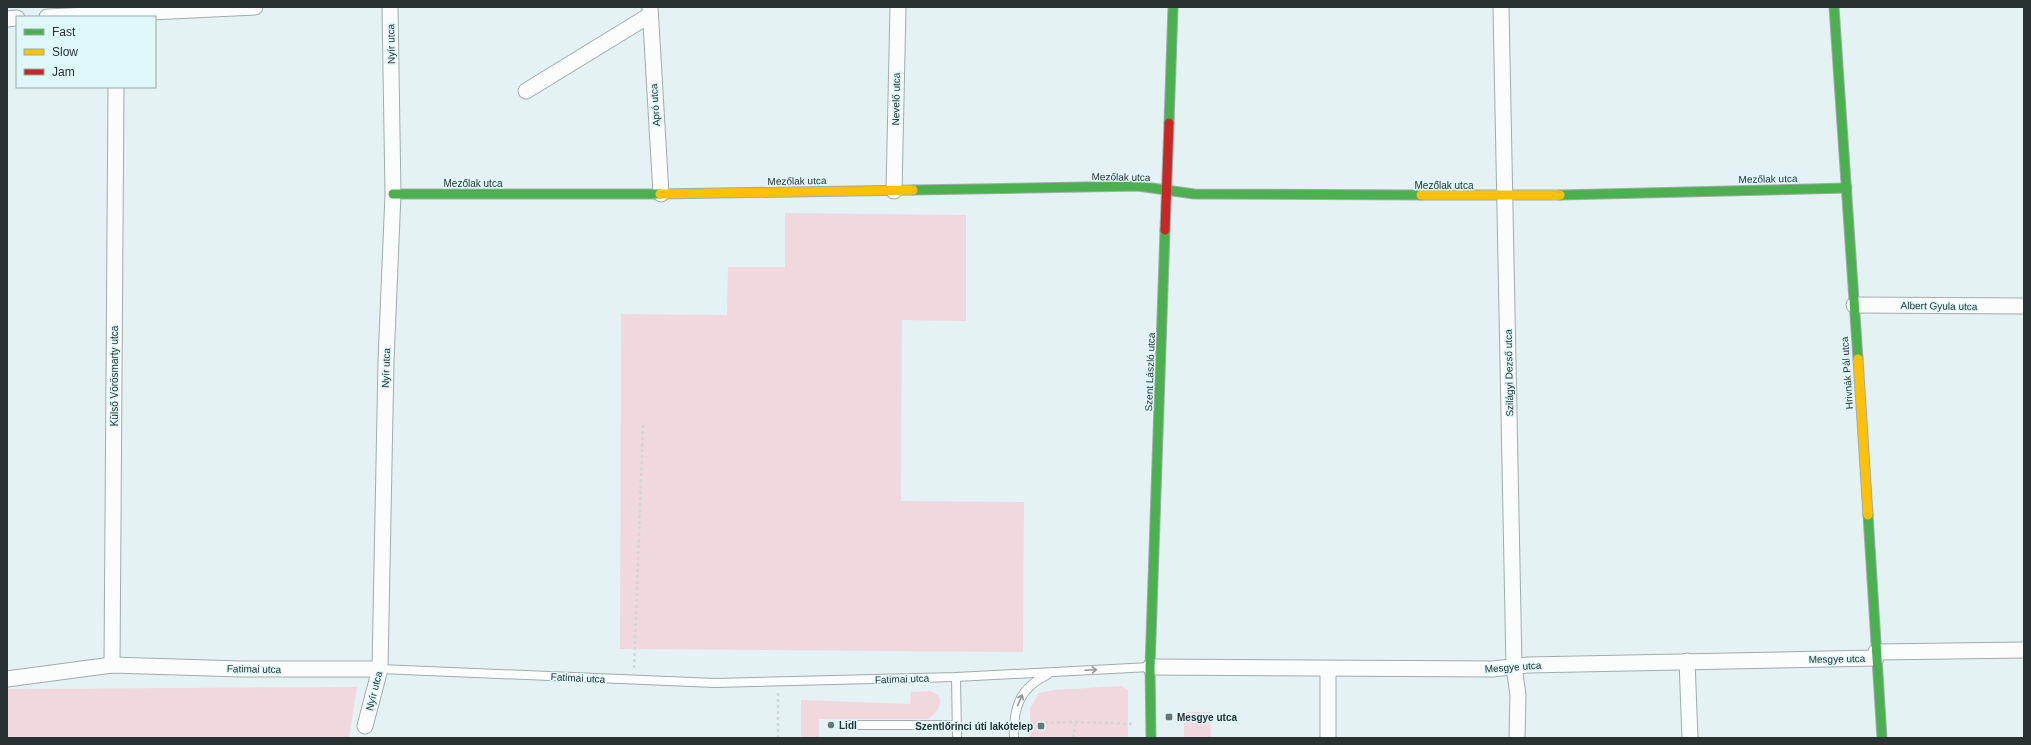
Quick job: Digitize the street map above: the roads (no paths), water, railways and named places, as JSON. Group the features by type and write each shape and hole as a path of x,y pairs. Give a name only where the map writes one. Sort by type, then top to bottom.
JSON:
{"street":[{"path":"64,16 255,7"},
{"name":"Nyír utca","path":"365,726 380,669 386,361 393,194 390,7"},
{"name":"Nevelő utca","path":"894,191 898,7"},
{"name":"Szent László utca","path":"1151,738 1150,667 1168,190 1173,7"},
{"name":"Szilágyi Dezső utca","path":"1501,7 1506,196 1514,667 1518,695 1517,738"},
{"name":"Hrivnák Pál utca","path":"1834,7 1848,188 1854,305 1882,738"},
{"name":"Apró utca","path":"526,90 650,11 661,194"},
{"name":"Külső Vörösmarty utca","path":"112,665 116,88"},
{"name":"Mezőlak utca","path":"393,194 661,194 1138,186 1194,194 1506,196 1848,188"},
{"name":"Albert Gyula utca","path":"1854,305 2024,306"},
{"name":"Mesgye utca","path":"1150,667 1493,669 1514,667 2024,650"},
{"path":"1687,661 1690,738"},
{"name":"Fatimai utca","path":"7,679 112,665 241,669 380,669"},
{"path":"1328,669 1328,738"}],"lane":[{"name":"Fatimai utca","path":"380,669 716,683 956,677 1150,667"},
{"path":"1014,738 1014,724 1018,705 1025,690 1039,679 1052,673"},
{"path":"956,677 956,738"},
{"path":"850,725 956,725"}],"place":[{"name":"Mesgye utca","path":"1169,717"},
{"name":"Lidl","path":"831,725"},
{"name":"Szentlőrinci úti lakótelep","path":"1041,726"}]}
